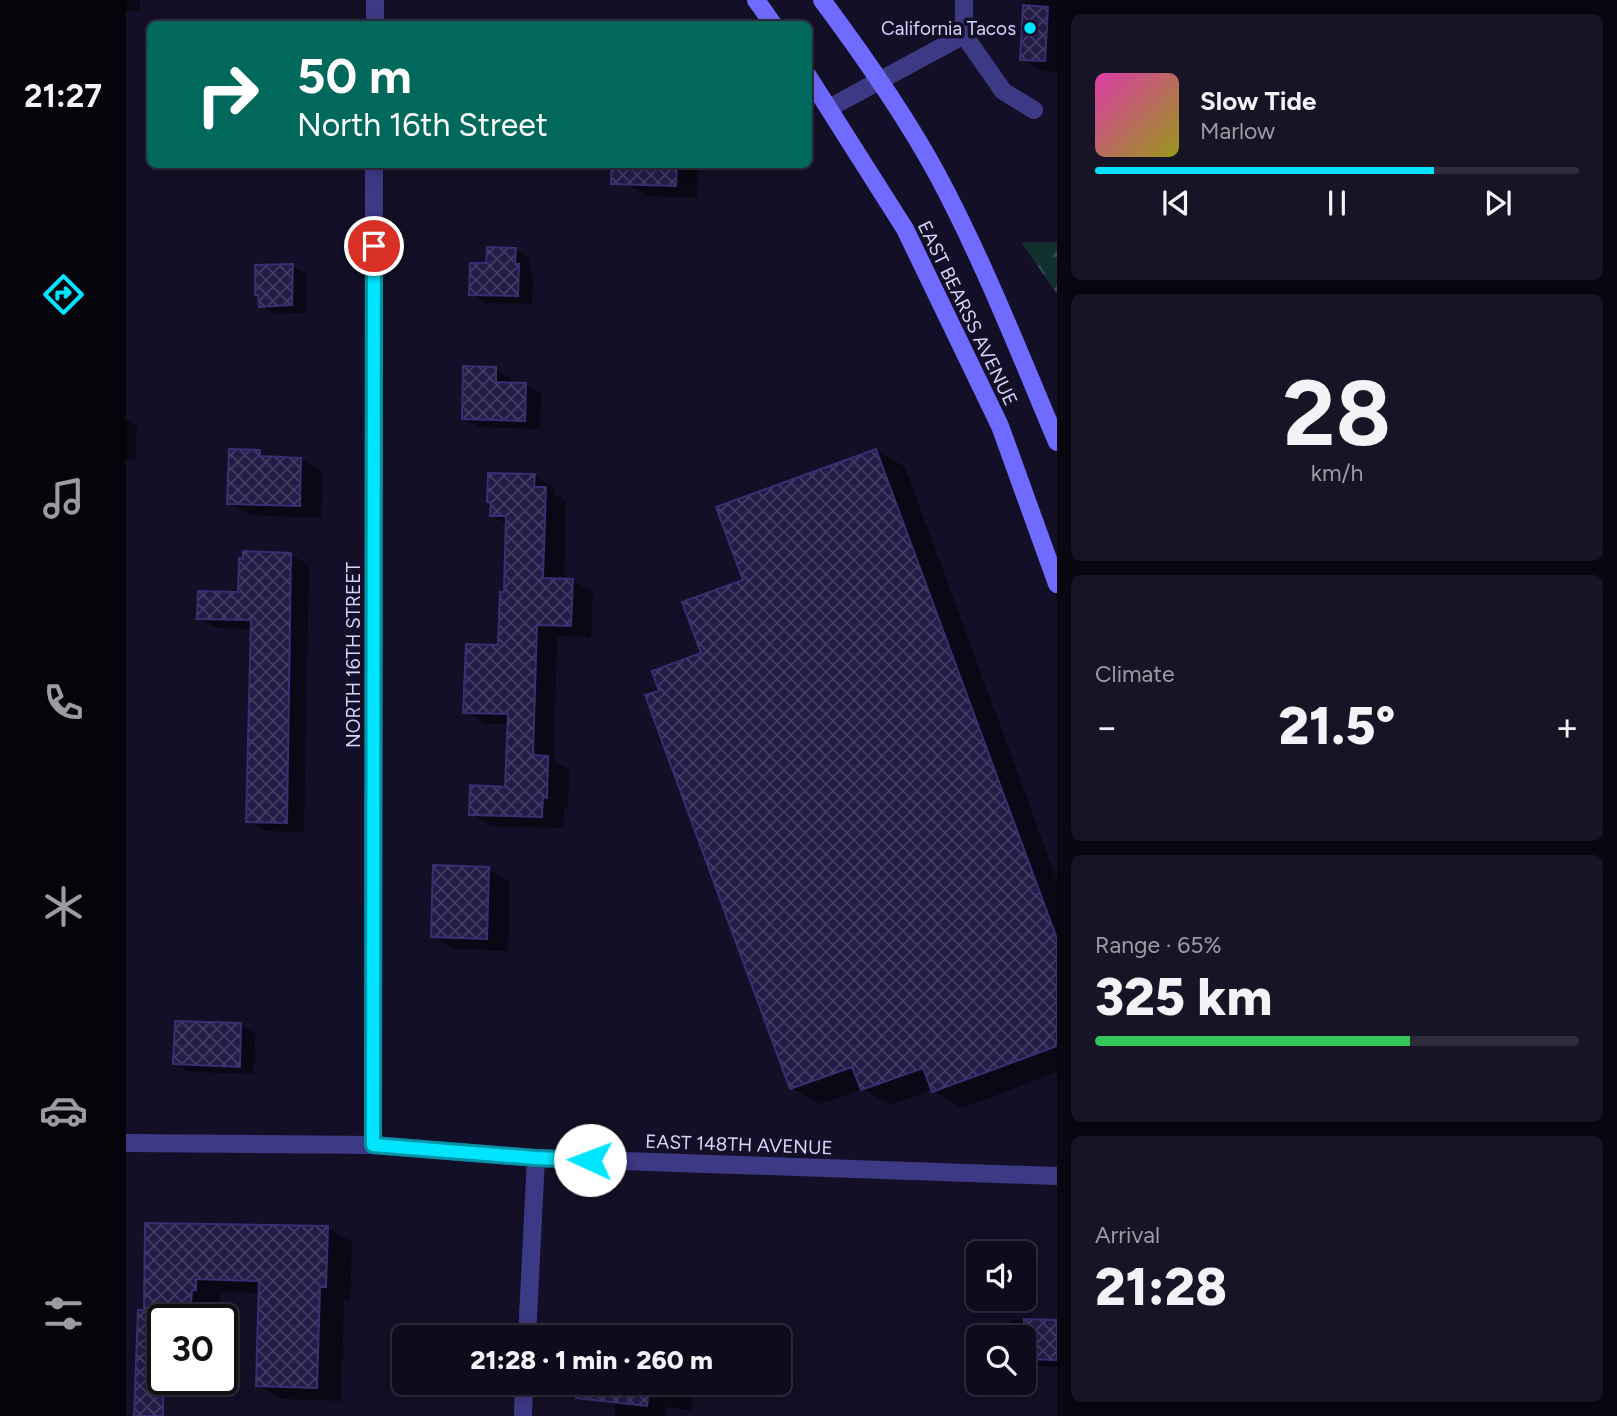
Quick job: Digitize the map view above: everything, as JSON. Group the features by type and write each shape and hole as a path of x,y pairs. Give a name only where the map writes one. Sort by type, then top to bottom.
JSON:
{"main road":[{"path":"756,0 771,21"},
{"name":"EAST BEARSS AVENUE","path":"822,0 878,79 936,172 1005,317 1057,442"},
{"name":"EAST BEARSS AVENUE","path":"812,82 905,229 1000,426 1057,583"}],"street":[{"path":"374,0 374,21"},
{"path":"964,0 964,35 1003,91 1034,110"},
{"path":"829,108 878,79 964,35"},
{"name":"NORTH 16TH STREET","path":"373,1145 374,168"},
{"name":"EAST 148TH AVENUE","path":"126,1143 373,1145 536,1158 1057,1176"},
{"path":"528,1325 536,1158"},
{"path":"523,1416 524,1395"}],"green space":[{"path":"1021,242 1057,242 1057,294"}],"building":[{"path":"1023,5 1048,7 1045,61 1020,60"},
{"path":"611,168 677,168 676,186 611,184"},
{"path":"487,247 516,248 515,264 519,264 518,296 469,295 470,263 486,263"},
{"path":"293,264 292,305 259,307 258,295 255,295 255,265"},
{"path":"463,366 496,367 496,382 526,383 525,421 462,419"},
{"path":"229,449 260,450 260,456 301,458 300,506 227,504"},
{"path":"876,449 1057,939 1057,1046 932,1092 923,1068 861,1090 852,1067 790,1089 645,695 659,691 652,671 701,653 682,602 743,580 716,507"},
{"path":"488,473 535,474 534,487 546,487 543,578 573,579 571,626 537,625 533,755 548,756 547,798 543,797 542,817 469,815 470,785 505,787 508,714 463,713 466,644 498,645 500,592 504,592 506,516 490,516 491,503 487,502"},
{"path":"243,551 291,553 287,823 246,822 251,620 197,619 198,591 238,592 239,558 243,559"},
{"path":"433,865 489,867 487,939 431,937"},
{"path":"175,1021 241,1023 240,1067 173,1064"},
{"path":"145,1223 328,1226 326,1287 320,1287 317,1388 256,1386 259,1281 196,1279 196,1290 192,1290 191,1304 147,1304 147,1395 163,1395 163,1416 134,1416 138,1310 144,1310"},
{"path":"1024,1319 1057,1320 1057,1360 1036,1359 1036,1325 1024,1325"},
{"path":"576,1395 648,1395 647,1406 576,1398"}],"place":[{"name":"California Tacos","path":"1030,28"}],"route":[{"path":"374,246 373,1145 590,1160"}]}
